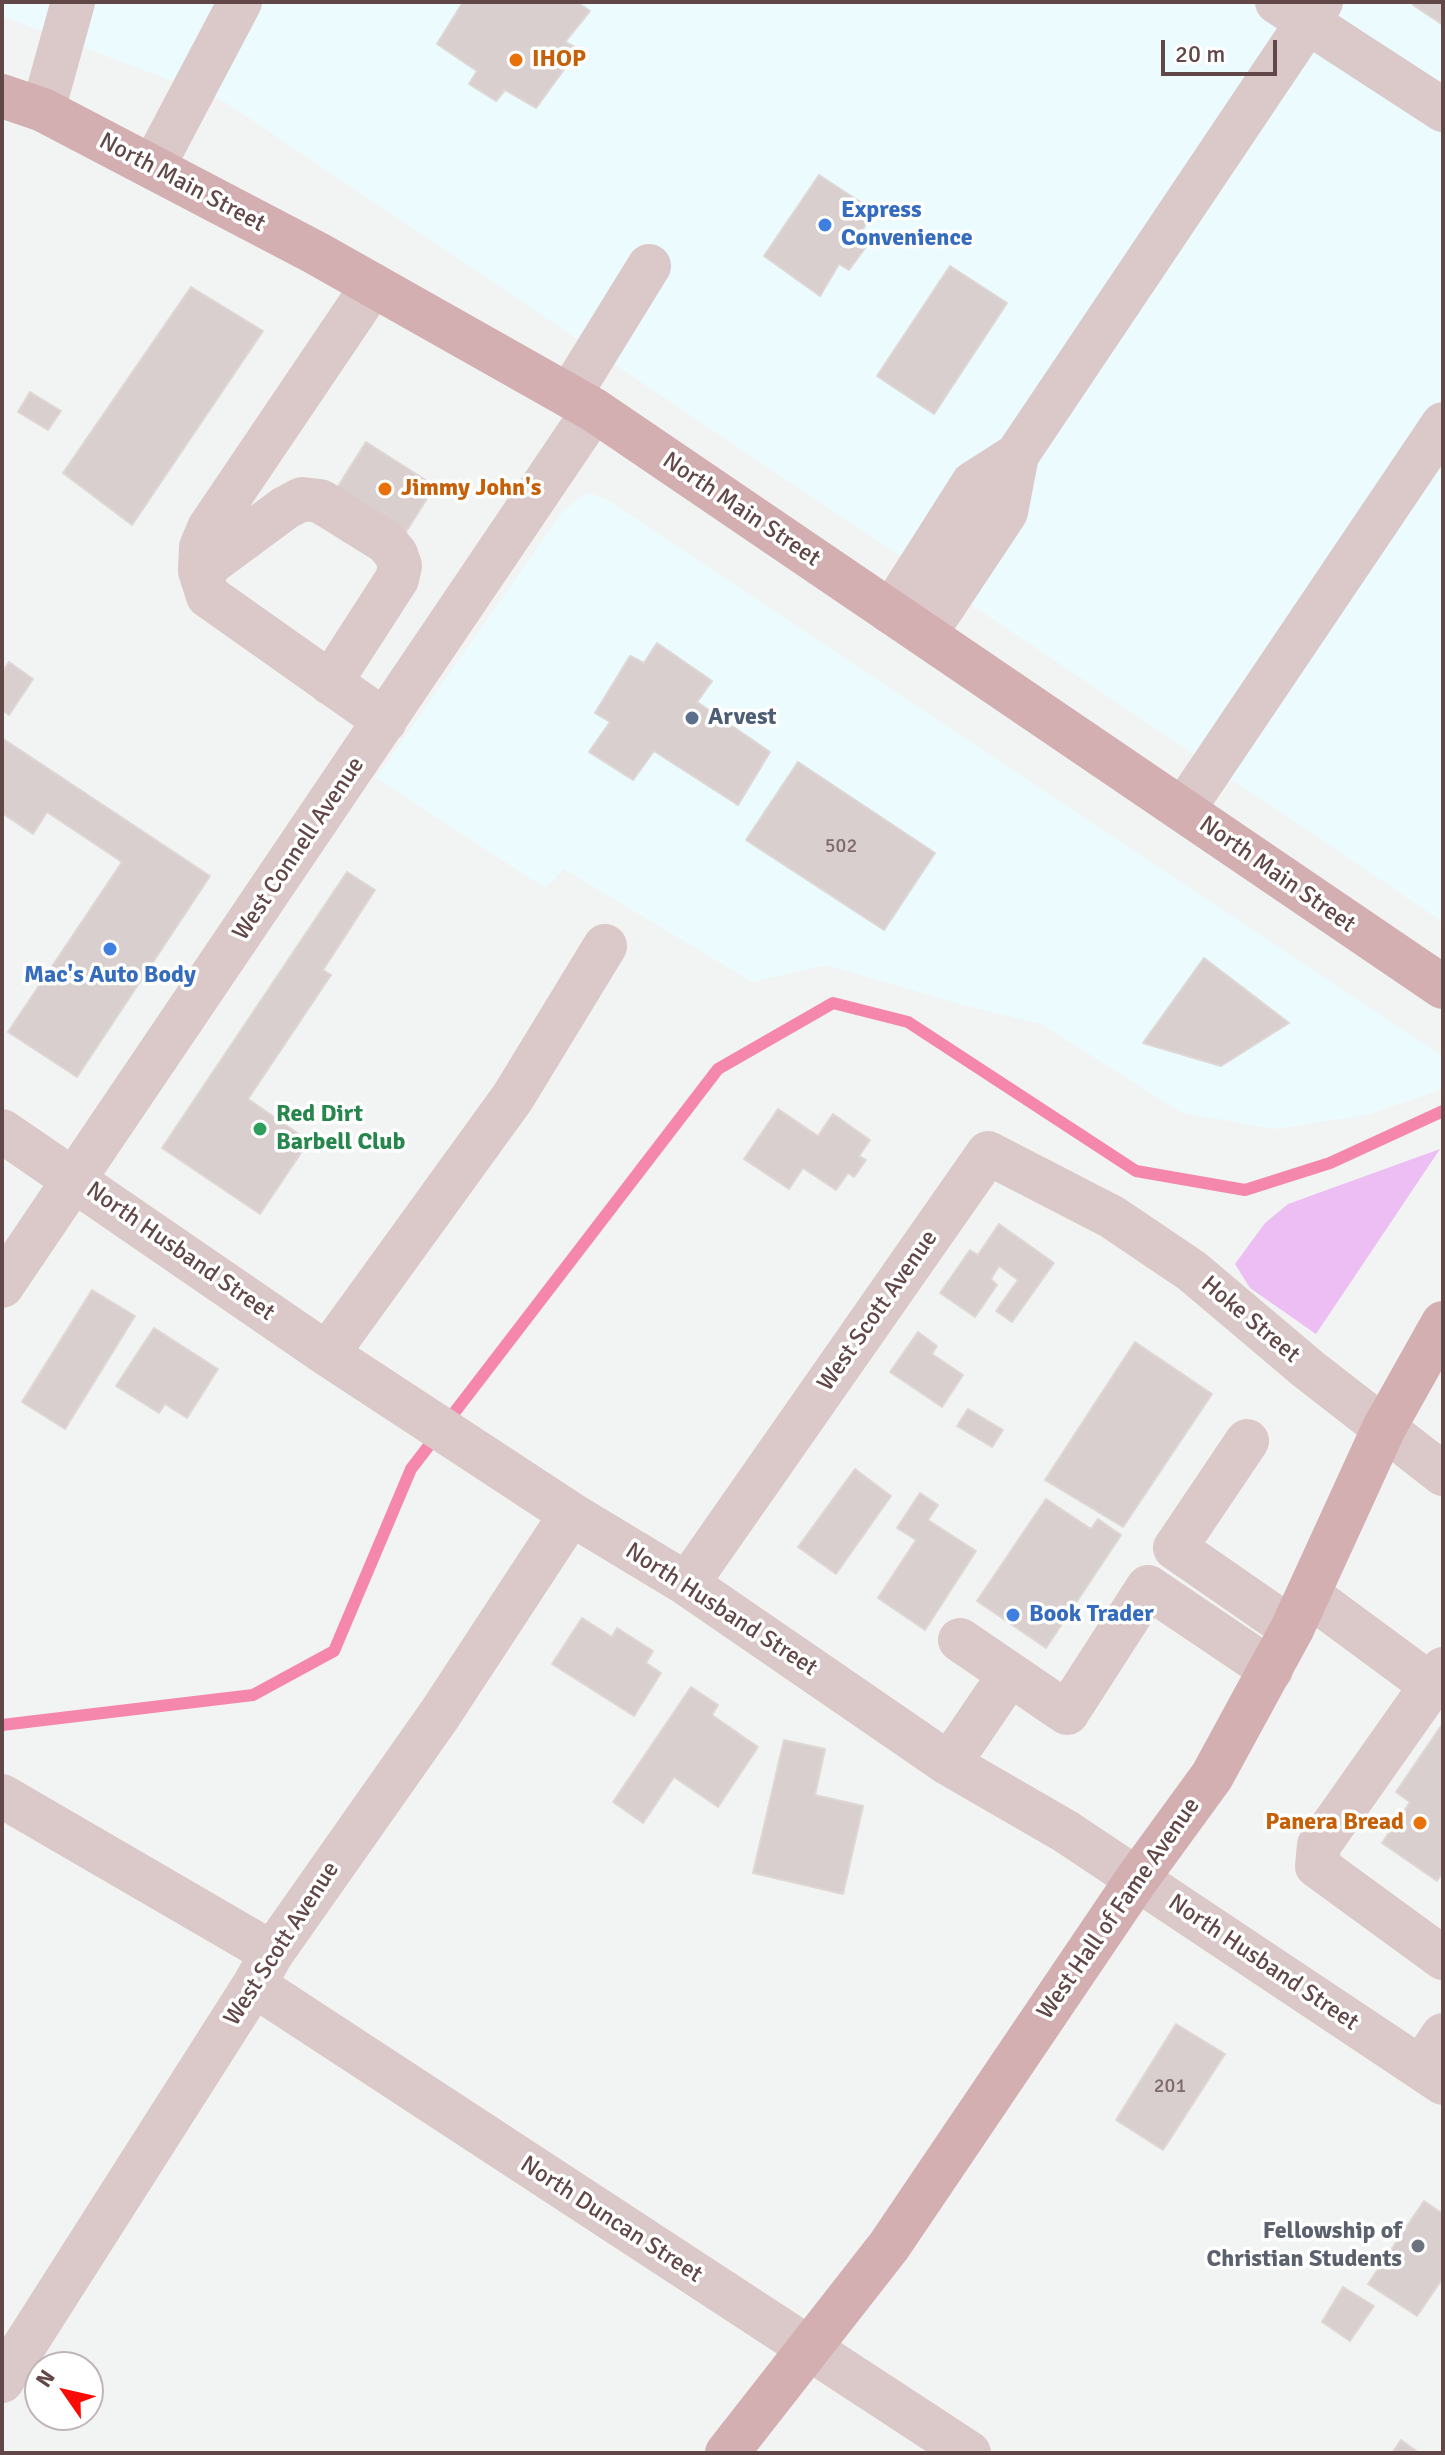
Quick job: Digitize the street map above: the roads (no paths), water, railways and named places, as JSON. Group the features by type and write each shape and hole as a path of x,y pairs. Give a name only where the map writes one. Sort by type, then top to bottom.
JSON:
{"main road":[{"name":"North Main Street","path":"2,96 43,110 153,167 373,285 581,403 1443,987"},
{"name":"West Hall of Fame Avenue","path":"727,2453 889,2246 1137,1879 1212,1776 1301,1612 1384,1428 1443,1323"}],"street":[{"path":"43,110 73,2"},
{"path":"153,167 240,2"},
{"path":"908,623 1006,512 1017,455 1302,9 1443,110"},
{"name":"West Connell Avenue","path":"2,1286 385,721 581,403 649,266"},
{"path":"373,285 209,528 201,547 200,571 208,596 385,721"},
{"path":"1183,810 1443,424"},
{"path":"200,571 285,508 302,499 320,501 386,542 396,554 400,566 397,579 330,683"},
{"path":"327,1354 513,1097 605,946"},
{"name":"North Husband Street","path":"2,1131 327,1354 571,1514 687,1584 949,1764 1065,1831 1137,1879 1436,2062"},
{"name":"West Scott Avenue","path":"687,1584 988,1153 1112,1217"},
{"name":"Hoke Street","path":"1112,1217 1192,1271 1443,1474"},
{"path":"1247,1441 1175,1548 1437,1677 1319,1845 1317,1866 1443,1958"},
{"name":"West Scott Avenue","path":"2,2381 263,1969 440,1714 571,1514"},
{"path":"960,1640 1067,1713 1148,1587 1271,1670"},
{"path":"949,1764 1010,1674"},
{"name":"North Duncan Street","path":"2,1796 263,1969 809,2349 969,2453"}],"waterway":[{"path":"2,1725 253,1695 334,1651 411,1469 718,1069 833,1003 908,1022 1136,1171 1245,1190 1330,1163 1443,1111"}],"place":[{"name":"IHOP","path":"516,60"},
{"name":"Express Convenience","path":"825,225"},
{"name":"Jimmy John's","path":"385,489"},
{"name":"Arvest","path":"692,718"},
{"name":"Mac's Auto Body","path":"110,949"},
{"name":"Red Dirt Barbell Club","path":"260,1129"},
{"name":"Book Trader","path":"1013,1615"},
{"name":"Panera Bread","path":"1420,1823"},
{"name":"Fellowship of Christian Students","path":"1418,2246"}]}
